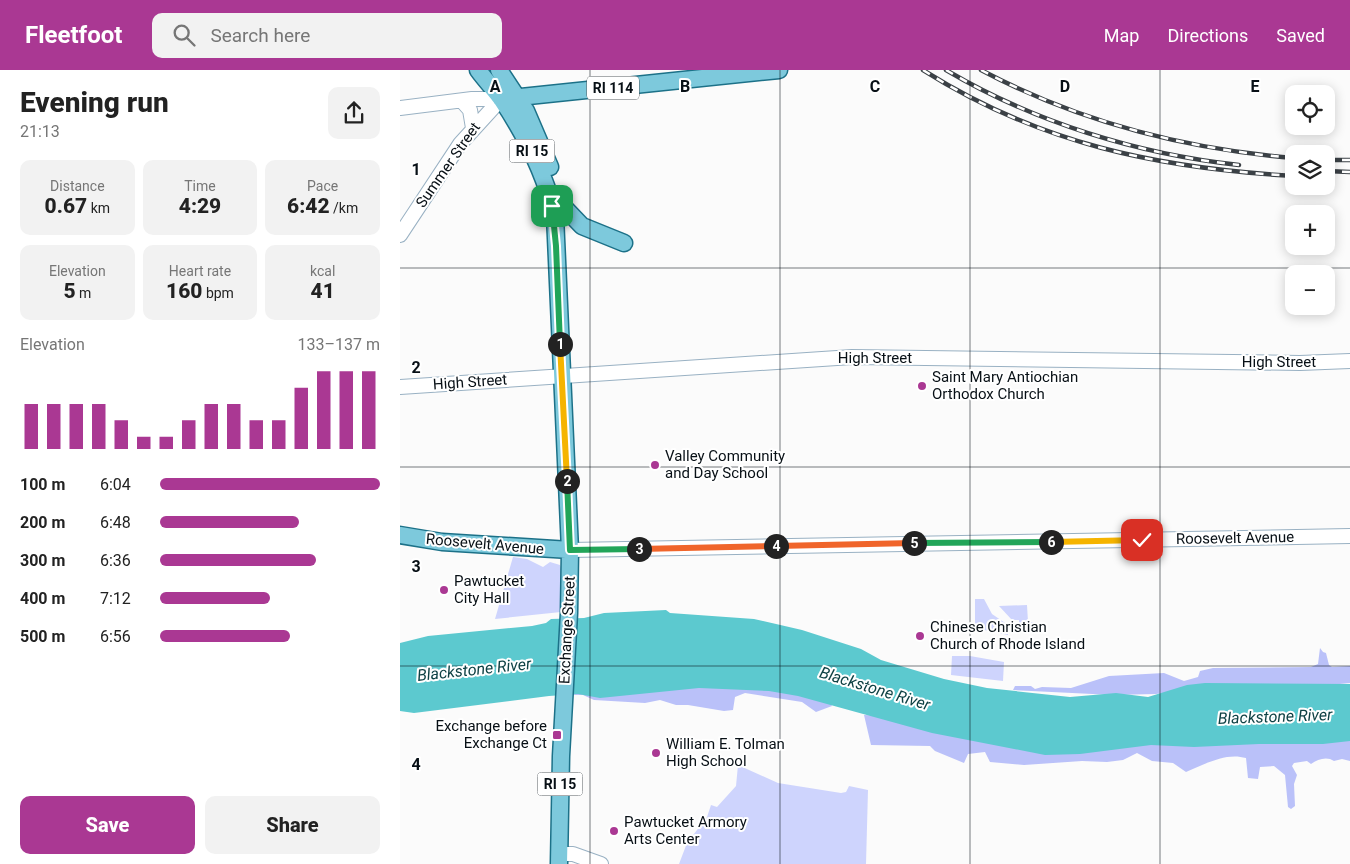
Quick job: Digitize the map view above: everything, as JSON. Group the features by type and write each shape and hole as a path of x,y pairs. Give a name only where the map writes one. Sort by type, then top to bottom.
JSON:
{"main road":[{"name":"RI 15","path":"478,70 501,99"},
{"name":"RI 15","path":"499,70 519,98"},
{"name":"RI 114","path":"501,99 779,70"},
{"name":"Exchange Street","path":"519,98 540,141 559,202 561,230 556,246"},
{"path":"400,108 462,100 501,99"},
{"name":"Summer Street","path":"400,235 460,144 501,99"},
{"name":"Exchange Street","path":"501,99 524,135 543,176 555,216 570,550 559,859"},
{"path":"462,100 470,110 473,128"},
{"path":"559,202 570,216 582,226 624,243"},
{"name":"High Street","path":"400,387 864,357 1300,363 1350,361"},
{"name":"Roosevelt Avenue","path":"400,535 442,542 570,550 1350,536"},
{"path":"559,859 573,854 601,864"}],"shaded area":[{"path":"513,557 527,559 543,567 550,562 560,565 563,578 561,582 561,612 495,619"},
{"path":"975,599 984,599 992,614 1008,625 1008,635 975,628"},
{"path":"1027,605 1028,622 1036,622 1036,629 1019,629 1019,620 1012,620 999,606"},
{"path":"1320,648 1326,653 1329,665 1332,667 1350,666 1350,683 1319,686 1228,685 1156,694 1113,695 1013,690 1015,686 1031,686 1035,689 1042,687 1071,688 1109,676 1164,673 1184,681 1198,677 1200,671 1213,668 1311,667 1318,664"},
{"path":"952,656 970,656 1004,662 1003,681 951,675"},
{"path":"754,681 828,700 832,706 816,712 802,702 745,693 735,697 733,710 724,711 676,705 660,700 645,703 594,700 583,695 563,695"},
{"path":"864,715 1350,733 1350,761 1342,759 1334,761 1325,758 1311,764 1307,761 1294,763 1292,766 1297,775 1294,784 1295,806 1291,809 1288,807 1285,775 1274,766 1260,767 1258,779 1248,778 1246,758 1223,758 1208,762 1186,772 1173,763 1152,761 1137,753 1123,760 1107,762 1082,761 1024,765 990,762 985,752 968,754 964,763 935,751 930,746 871,745"},
{"path":"738,765 778,783 841,793 846,792 849,786 868,790 866,864 679,864 687,843 707,817 711,805 717,807 736,786"}],"water":[{"name":"Blackstone River","path":"666,610 670,613 754,619 802,630 861,649 881,660 944,679 987,688 1070,697 1116,693 1148,697 1187,685 1205,683 1350,684 1350,741 1323,744 1194,747 1151,745 1080,754 1045,755 932,733 798,696 769,691 699,688 600,698 578,694 549,696 414,713 400,711 400,643 428,636 532,626 546,623 551,619 584,618 604,613"}],"railway":[{"path":"923,70 1011,117 1101,148 1195,166 1285,175"},
{"path":"946,70 980,89 1015,105 1087,133 1163,153 1239,165"},
{"path":"981,70 1055,104 1133,130 1213,148 1285,157"},
{"path":"1335,160 1350,160"},
{"path":"1335,171 1350,172"}],"place":[{"name":"Saint Mary Antiochian Orthodox Church","path":"922,386"},
{"name":"Valley Community and Day School","path":"655,465"},
{"name":"Pawtucket City Hall","path":"444,590"},
{"name":"Chinese Christian Church of Rhode Island","path":"920,636"},
{"name":"Exchange before Exchange Ct","path":"557,735"},
{"name":"William E. Tolman High School","path":"656,753"},
{"name":"Pawtucket Armory Arts Center","path":"614,831"}],"route":[{"path":"552,206 555,216 570,550 1142,540"}]}
